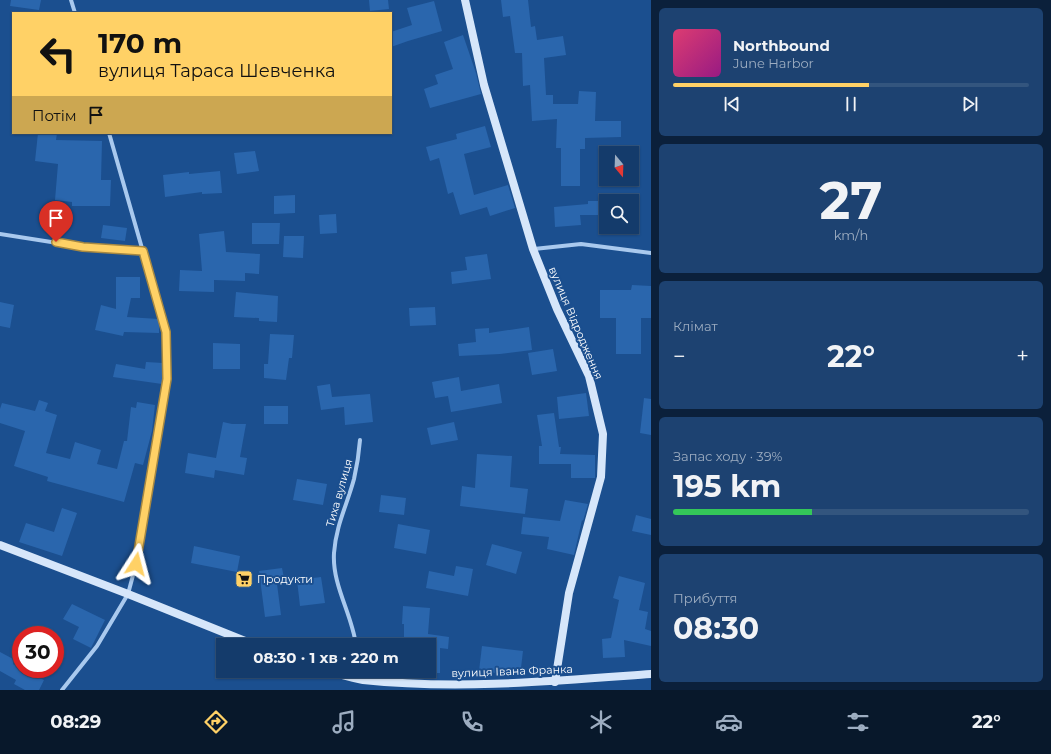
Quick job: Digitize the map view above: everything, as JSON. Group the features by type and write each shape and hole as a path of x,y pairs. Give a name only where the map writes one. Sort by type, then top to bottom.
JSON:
{"street":[{"path":"71,0 75,12"},
{"name":"вулиця Відродження","path":"465,0 484,85 533,249 557,309 589,376 603,434 601,477 568,593 555,682"},
{"path":"62,690 97,646 128,594 136,564 167,379 166,332 109,134"},
{"path":"0,234 83,247 143,251"},
{"path":"533,249 581,244 651,253"},
{"name":"Тиха вулиця","path":"355,638 337,580 334,554 338,525 354,479 360,440"},
{"path":"0,545 238,638"},
{"name":"вулиця Івана Франка","path":"353,678 361,680 404,683 456,685 555,682 651,674"}],"building":[{"path":"11,0 41,0 39,10 10,6"},
{"path":"369,0 388,0 389,9 370,11"},
{"path":"501,0 528,0 531,27 535,26 537,40 563,36 566,55 544,58 546,95 553,95 553,104 578,104 579,91 596,92 595,121 621,121 621,137 585,138 585,149 580,149 580,186 561,186 561,148 556,148 557,119 532,121 530,85 523,86 522,53 515,53 510,16 503,17"},
{"path":"434,1 442,31 392,47 392,32 412,25 407,8"},
{"path":"463,35 476,73 481,94 430,108 424,89 438,84 435,75 453,69 444,42"},
{"path":"485,126 491,147 464,154 474,195 508,185 515,208 490,216 487,207 460,215 453,192 448,194 439,158 430,161 426,147 457,139 456,134"},
{"path":"38,134 57,134 56,140 102,141 101,180 111,180 110,206 72,206 72,202 55,200 58,164 35,161"},
{"path":"255,151 259,171 237,174 234,153"},
{"path":"220,171 222,193 202,194 202,192 165,197 163,175"},
{"path":"295,195 295,213 274,214 274,196"},
{"path":"588,201 599,201 599,215 580,215 581,225 555,227 554,207 588,204"},
{"path":"336,214 337,233 320,234 319,215"},
{"path":"252,223 280,223 279,244 252,244"},
{"path":"103,225 127,228 125,241 101,238"},
{"path":"224,231 226,252 260,254 259,274 245,273 245,281 214,280 214,292 179,291 180,270 202,271 199,234"},
{"path":"284,236 304,236 303,258 283,257"},
{"path":"487,254 491,279 452,284 451,272 467,270 465,257"},
{"path":"116,277 140,277 140,298 131,298 127,317 159,319 159,333 124,332 123,336 95,330 101,305 116,309"},
{"path":"632,285 651,286 651,318 641,318 641,354 616,354 616,318 600,318 600,290 631,290"},
{"path":"236,292 278,296 277,322 259,321 259,318 234,317"},
{"path":"0,302 14,305 10,328 0,326"},
{"path":"435,307 436,325 410,326 409,308"},
{"path":"529,327 532,350 500,354 459,356 458,344 476,342 475,329 489,328 489,333"},
{"path":"270,334 294,335 292,358 289,358 286,380 264,378 264,364 268,364"},
{"path":"213,343 240,344 240,369 213,369"},
{"path":"553,349 557,371 532,375 528,353"},
{"path":"146,362 163,363 162,384 113,377 116,364 145,369"},
{"path":"459,377 461,391 499,384 502,403 451,412 448,396 435,398 432,382"},
{"path":"330,384 332,397 370,394 373,422 345,425 344,407 321,410 317,386"},
{"path":"586,393 589,416 559,419 557,397"},
{"path":"644,398 651,399 651,435 640,433"},
{"path":"39,400 48,403 45,411 57,415 46,453 70,459 75,442 101,450 97,464 117,469 124,441 127,441 131,407 136,408 137,402 155,405 152,431 143,465 135,463 124,502 47,481 48,477 14,466 25,431 0,423 0,409 2,403 35,411"},
{"path":"264,406 288,406 288,424 264,424"},
{"path":"554,413 559,447 561,447 560,454 595,455 595,478 571,478 571,464 539,464 539,446 542,446 537,415"},
{"path":"223,422 232,424 246,424 240,457 247,458 244,475 215,470 214,478 185,473 188,453 216,458"},
{"path":"454,422 458,440 431,445 427,428"},
{"path":"477,454 512,456 510,487 528,489 525,514 460,506 462,486 475,488"},
{"path":"297,479 327,484 323,505 293,500"},
{"path":"381,495 406,498 404,515 379,512"},
{"path":"565,500 588,504 583,521 582,520 574,555 547,549 549,537 521,534 523,517 560,521"},
{"path":"62,508 77,513 62,556 19,542 26,523 54,532"},
{"path":"636,515 651,519 651,535 632,531"},
{"path":"398,524 430,530 426,554 394,548"},
{"path":"492,544 522,552 516,574 486,565"},
{"path":"194,546 240,556 237,572 191,563"},
{"path":"456,566 473,569 468,596 426,588 429,571 454,576"},
{"path":"282,568 285,583 277,584 281,615 265,617 259,571"},
{"path":"619,576 645,583 639,610 648,612 645,629 651,631 651,646 624,640 625,657 603,658 602,639 611,638 619,600 613,598"},
{"path":"321,577 325,603 300,606 297,580"},
{"path":"72,604 105,620 91,648 73,639 79,627 63,619"},
{"path":"403,606 430,608 428,634 449,637 448,649 440,648 440,673 436,673 436,638 404,638 404,624 402,624"},
{"path":"482,646 523,651 520,676 479,671"},
{"path":"0,652 12,658 12,678 0,671"},
{"path":"12,678 40,678 44,680 39,690 25,690 14,684 16,680"}],"place":[{"name":"Продукти","path":"244,579"}],"route":[{"path":"56,242 83,247 143,251 166,332 167,379 136,564"}]}
